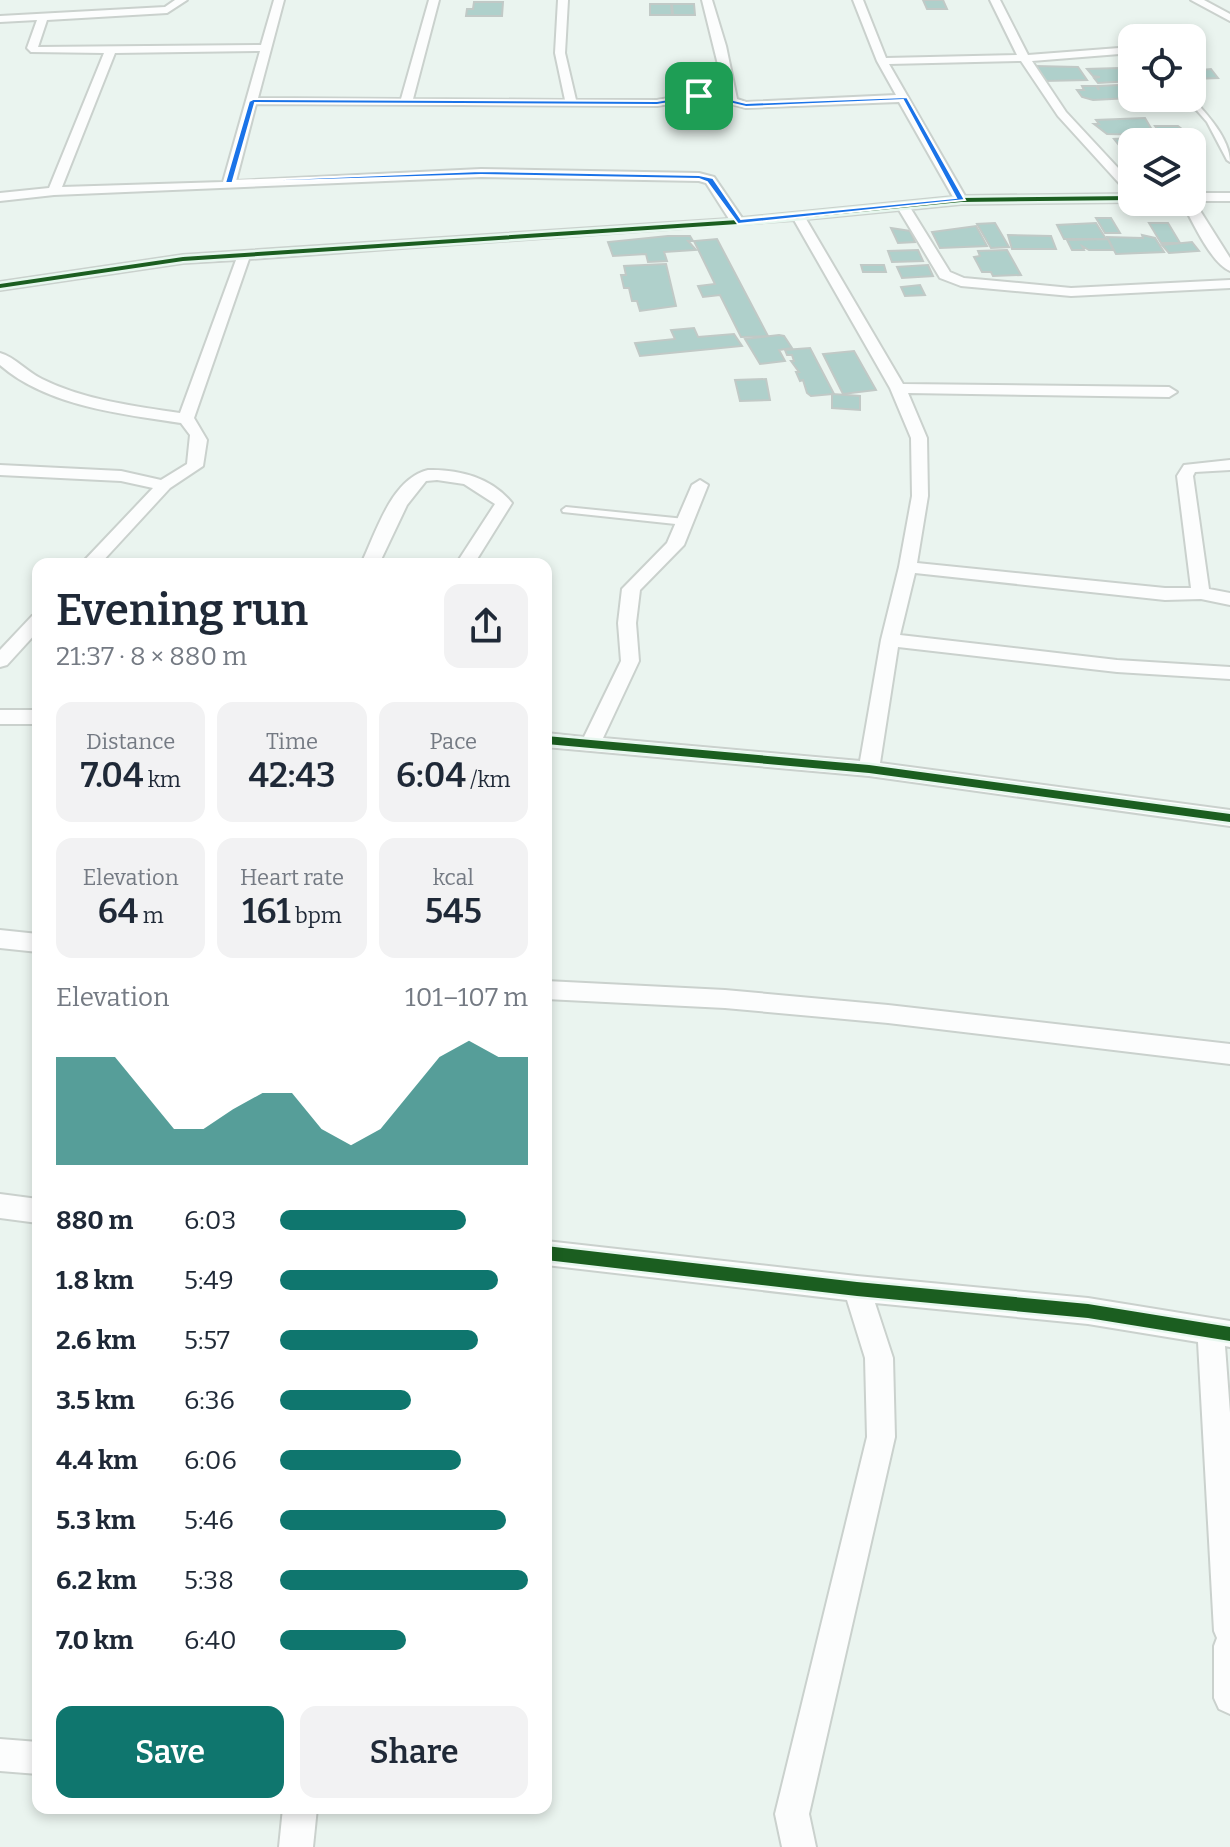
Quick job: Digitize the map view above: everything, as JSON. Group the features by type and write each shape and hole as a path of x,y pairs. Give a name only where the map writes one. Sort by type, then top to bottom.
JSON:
{"street":[{"path":"0,19 167,10 182,0"},
{"path":"229,183 279,0"},
{"path":"406,102 434,0"},
{"path":"563,0 560,53 571,103"},
{"path":"707,0 721,46 728,96 732,101 746,105 905,98"},
{"path":"858,0 882,61 961,200"},
{"path":"995,0 1024,57 1062,114 1118,175"},
{"path":"1196,0 1230,18"},
{"path":"43,17 32,48 35,50 264,48"},
{"path":"54,191 111,49"},
{"path":"882,61 1118,51"},
{"path":"253,101 657,103 699,96 728,96"},
{"path":"0,197 54,191 496,173 699,177 710,180 738,222"},
{"path":"1206,197 1230,197"},
{"path":"0,286 183,259 738,222 961,200 1118,198"},
{"path":"903,206 945,275 961,282 1071,292 1230,284"},
{"path":"797,215 898,388 919,438 920,496 908,567 890,640 869,769"},
{"path":"1196,216 1230,267"},
{"path":"186,419 244,255"},
{"path":"0,357 8,366 49,390 186,419 197,429 200,443 195,466 164,485 96,558"},
{"path":"898,388 1169,392"},
{"path":"1201,593 1185,476 1190,468 1230,465"},
{"path":"0,470 121,476 164,485"},
{"path":"373,558 408,490 421,477 435,475 463,478 492,490 504,503 469,558"},
{"path":"590,745 630,661 627,623 631,589 675,545 700,485"},
{"path":"908,567 1165,594 1201,593 1230,599"},
{"path":"0,661 32,626"},
{"path":"890,640 1117,666 1230,673"},
{"path":"0,717 32,717"},
{"path":"552,741 869,769 1230,818"},
{"path":"3,945 32,943"},
{"path":"552,990 725,999 888,1014 1230,1054"},
{"path":"0,1206 32,1210"},
{"path":"552,1254 857,1289 1088,1311 1221,1333 1211,1366 1221,1463 1230,1631"},
{"path":"799,1847 792,1814 881,1437 879,1358 857,1289"},
{"path":"1230,1646 1230,1698"},
{"path":"0,1755 32,1758"},
{"path":"296,1847 299,1814"}],"lane":[{"path":"1202,112 1210,121 1230,160"},
{"path":"566,510 685,522"}],"building":[{"path":"923,0 943,0 947,9 927,9"},
{"path":"474,2 503,2 502,16 466,16 467,9 473,9"},
{"path":"650,4 671,4 672,15 650,15"},
{"path":"672,4 694,4 695,15 673,15"},
{"path":"1034,66 1078,67 1087,80 1043,81"},
{"path":"1118,68 1118,82 1098,83 1094,78 1100,77 1093,76 1087,69"},
{"path":"1211,69 1218,78 1206,78 1206,70"},
{"path":"1118,85 1118,99 1093,100 1082,97 1077,90 1084,90 1082,86 1096,86 1099,90 1098,86"},
{"path":"1145,118 1151,128 1118,128 1118,134 1107,134 1094,124 1099,124 1096,120"},
{"path":"1155,126 1180,128 1156,128"},
{"path":"1096,218 1111,218 1120,233 1105,233"},
{"path":"995,223 1009,247 991,248 977,224"},
{"path":"1096,223 1106,239 1064,239 1057,225"},
{"path":"1149,223 1168,223 1180,243 1161,243"},
{"path":"976,226 987,246 940,248 932,232"},
{"path":"891,228 910,231 915,242 898,243"},
{"path":"1008,235 1051,236 1056,249 1012,249"},
{"path":"1142,235 1155,238 1164,252 1116,254 1107,237 1143,238"},
{"path":"690,236 693,241 688,241 696,250 664,252 667,261 648,262 646,254 613,256 608,242"},
{"path":"717,239 768,336 741,337 720,295 703,297 698,286 715,284 694,241"},
{"path":"1108,239 1113,250 1089,250 1082,246 1084,250 1072,250 1067,240"},
{"path":"1192,242 1199,251 1169,253 1162,245"},
{"path":"918,250 923,261 892,262 888,251"},
{"path":"1007,250 1021,275 993,276 991,272 982,272 974,257 980,256 978,251"},
{"path":"666,264 676,306 640,311 637,301 632,301 629,288 624,288 621,275 626,275 624,266"},
{"path":"861,265 884,265 886,272 863,272"},
{"path":"928,265 933,276 902,278 897,267"},
{"path":"920,285 925,295 905,296 901,287"},
{"path":"694,328 698,337 734,334 742,346 640,356 635,343 675,339 671,330"},
{"path":"784,336 792,348 779,350 785,361 760,364 745,339"},
{"path":"810,348 834,394 811,396 807,393 791,361 794,361 792,355 787,355 785,350"},
{"path":"854,351 876,390 843,394 823,354"},
{"path":"766,379 770,400 740,401 735,380"},
{"path":"832,394 860,396 860,410 832,408"}],"cycle path":[{"path":"0,286 183,259 738,222 961,200 1118,198"},
{"path":"552,741 869,769 1230,818"},
{"path":"552,1254 857,1289 1088,1311 1230,1334"}],"route":[{"path":"699,96 728,96 732,101 746,105 905,98 961,200 738,222 710,180 699,177 570,172 481,173 229,183 253,101 657,103 699,96"}]}
